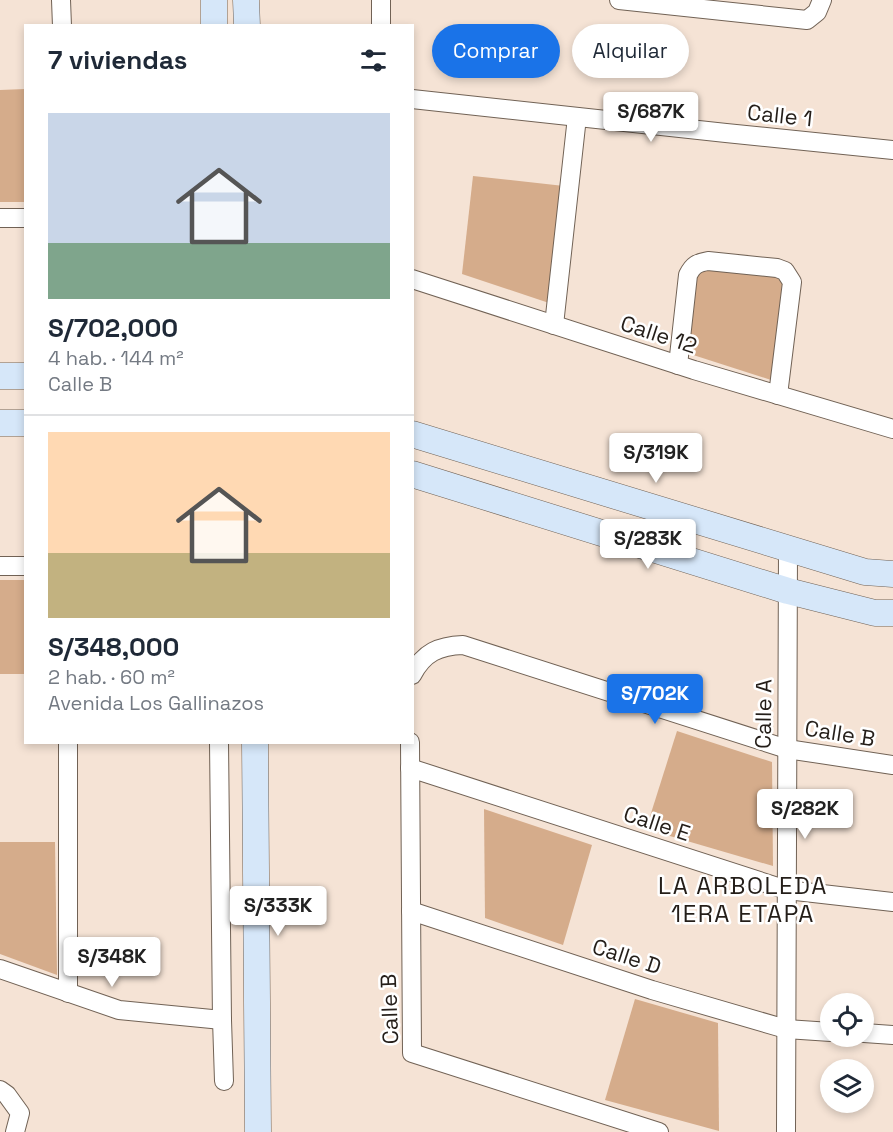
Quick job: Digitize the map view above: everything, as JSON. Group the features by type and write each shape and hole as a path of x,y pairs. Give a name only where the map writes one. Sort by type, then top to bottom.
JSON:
{"street":[{"path":"61,0 62,24"},
{"path":"214,0 214,24"},
{"path":"246,0 247,24"},
{"path":"381,0 381,24"},
{"path":"619,0 719,5 807,20 819,6"},
{"name":"Calle 1","path":"414,99 893,150"},
{"path":"554,325 577,117"},
{"path":"0,218 24,218"},
{"path":"678,365 688,275 698,262 777,268 785,271 792,282 778,395"},
{"name":"Calle 12","path":"414,280 678,365 893,429"},
{"path":"0,376 24,376"},
{"path":"0,423 24,423"},
{"path":"414,435 865,572 892,569"},
{"path":"414,475 788,591 875,613 893,613"},
{"name":"Calle A","path":"786,1132 788,548"},
{"path":"0,566 24,566"},
{"name":"Calle B","path":"414,671 430,653 446,646 463,645 787,749 893,765"},
{"path":"68,744 68,993"},
{"path":"219,744 224,1081"},
{"path":"255,744 258,1132"},
{"name":"Calle B","path":"410,744 412,1053 659,1132"},
{"name":"Calle E","path":"410,768 787,890 893,902"},
{"name":"Calle D","path":"411,910 652,990 786,1029 820,1031"},
{"path":"0,969 119,1010 222,1020"},
{"path":"874,1034 893,1035"},
{"path":"0,1090 20,1113 15,1132"}],"shaded area":[{"path":"24,89 24,202 0,202 0,90"},
{"path":"473,176 564,186 552,304 462,274"},
{"path":"697,268 783,276 771,380 687,353"},
{"path":"0,580 24,580 24,674 0,674"},
{"path":"677,731 772,762 773,866 646,829"},
{"path":"484,809 592,845 563,945 485,918"},
{"path":"0,842 55,842 57,975 0,954"},
{"path":"635,999 718,1023 719,1131 605,1100"}],"district":[{"name":"LA ARBOLEDA 1ERA ETAPA","path":"743,900"}]}
